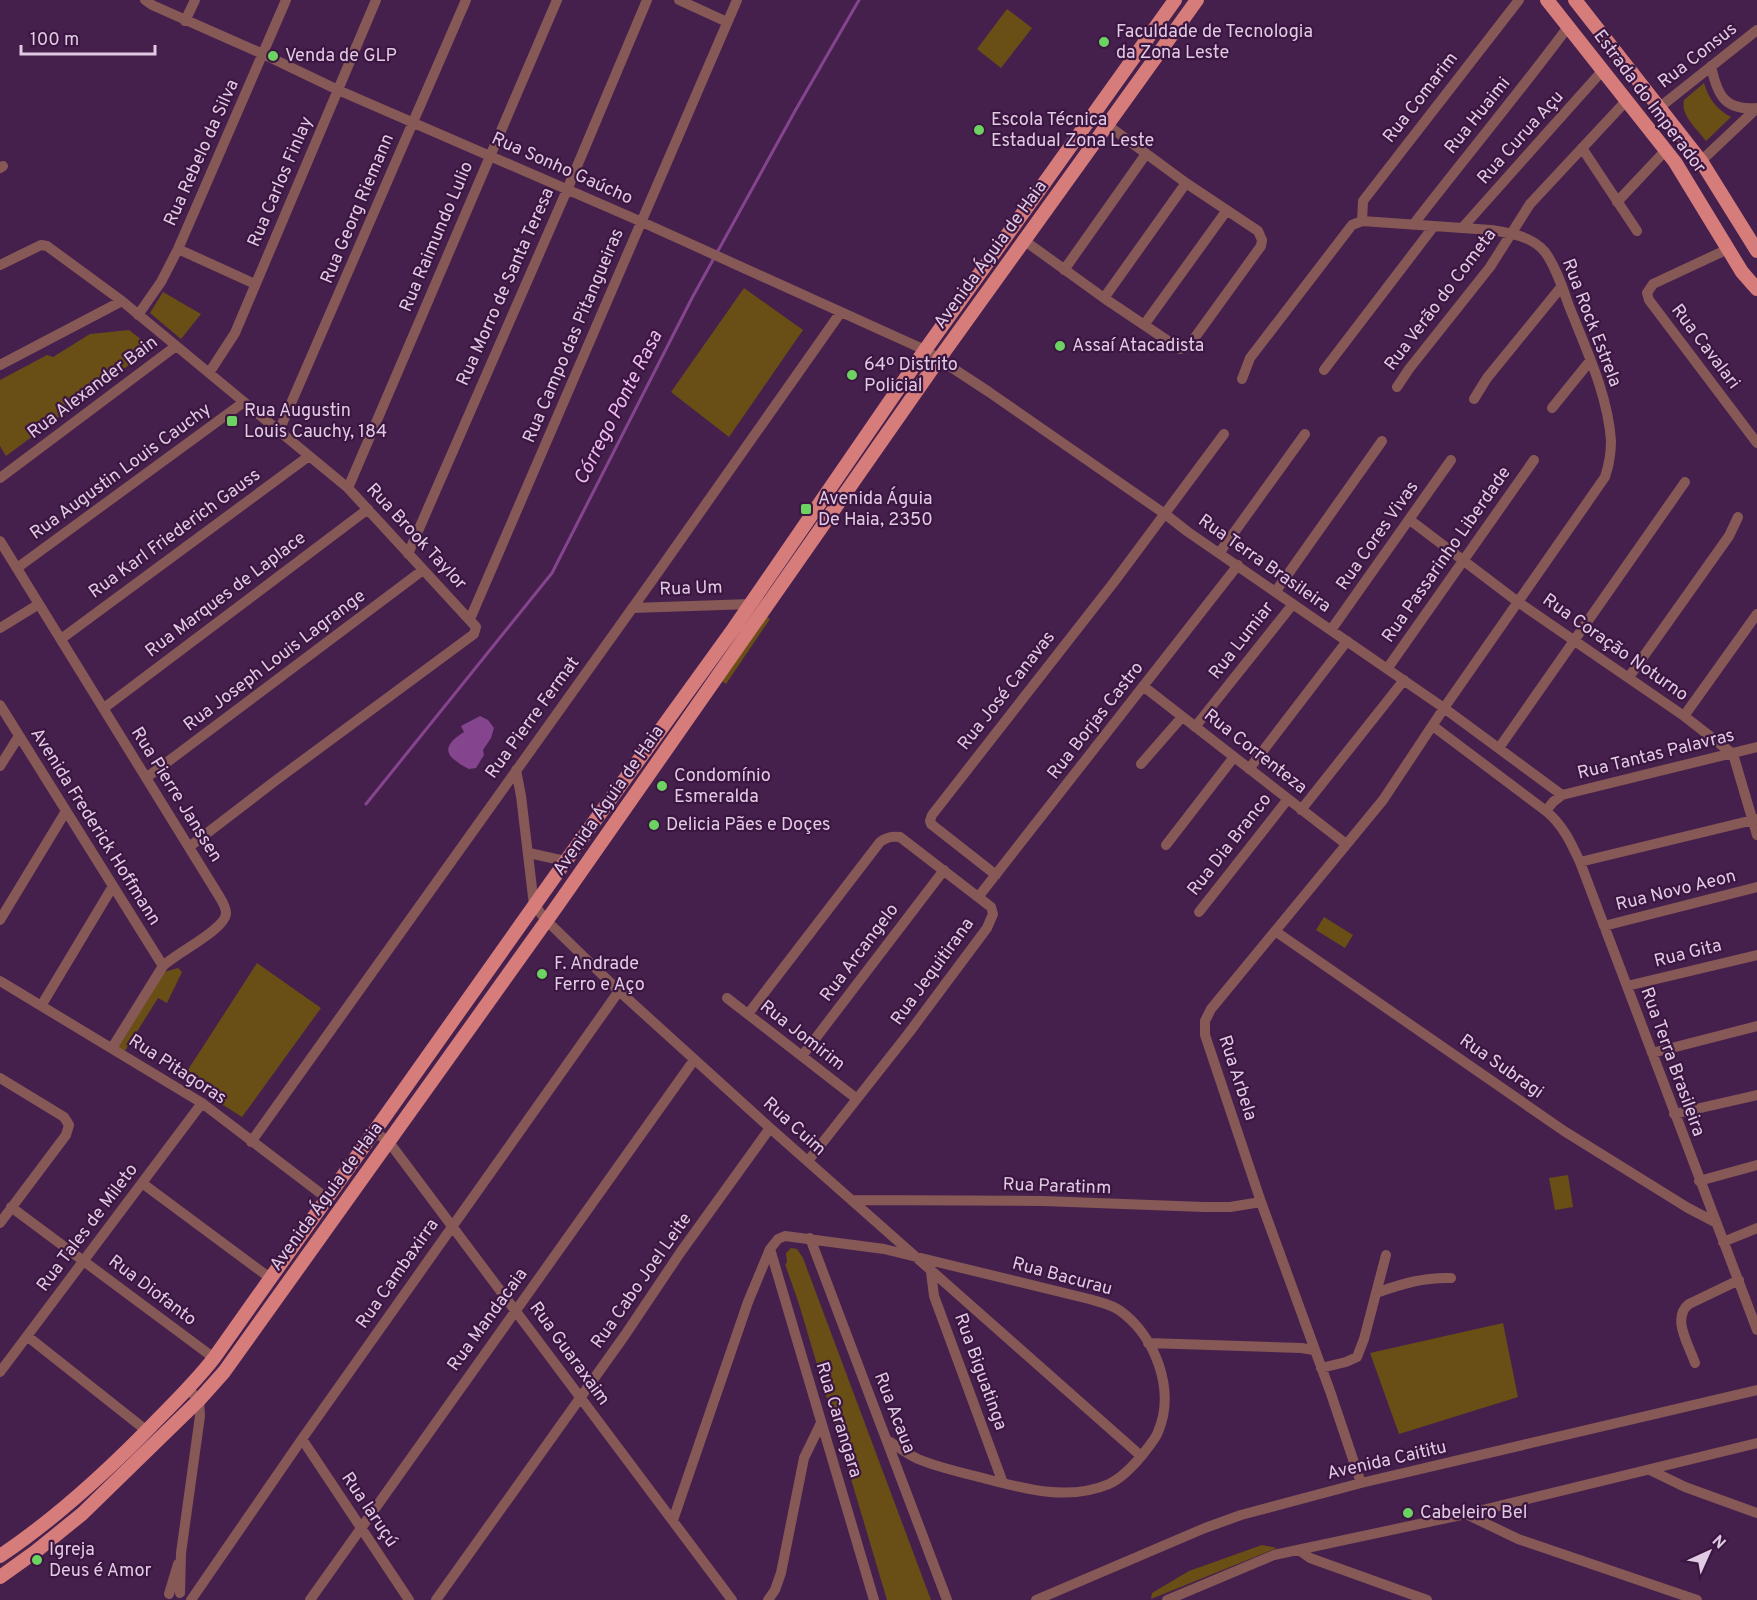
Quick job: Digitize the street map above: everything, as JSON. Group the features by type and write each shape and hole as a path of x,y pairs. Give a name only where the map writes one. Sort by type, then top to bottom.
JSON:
{"main road":[{"name":"Avenida Águia de Haia","path":"0,1556 57,1514 147,1431 188,1389 214,1358 565,861 730,633 925,350 1175,0"},
{"name":"Avenida Águia de Haia","path":"0,1577 82,1514 199,1400 224,1372 547,921 939,359 1197,0"},
{"name":"Estrada do Imperador","path":"1547,0 1666,150 1742,272 1757,290"},
{"name":"Estrada do Imperador","path":"1575,0 1701,161 1756,245"},
{"path":"1699,201 1719,189"},
{"path":"730,633 739,636 738,650"}],"street":[{"name":"Rua Sonho Gaúcho","path":"145,0 338,90 642,222 925,350"},
{"path":"186,21 195,0"},
{"name":"Rua Rebelo da Silva","path":"138,315 161,282 178,249 286,0"},
{"name":"Rua Carlos Finlay","path":"209,373 235,333 376,0"},
{"name":"Rua Georg Riemann","path":"279,431 466,0"},
{"name":"Rua Raimundo Lulio","path":"348,488 557,0"},
{"name":"Rua Morro de Santa Teresa","path":"408,554 567,190 647,0"},
{"path":"679,0 727,22"},
{"name":"Rua Campo das Pitangueiras","path":"470,619 737,0"},
{"name":"Rua Comarim","path":"1362,221 1363,201 1520,0"},
{"name":"Rua Huaimi","path":"1413,225 1568,27"},
{"name":"Rua Consus","path":"1660,107 1757,30"},
{"path":"1711,66 1720,95 1726,101 1736,107 1757,108"},
{"name":"Rua Curua Açu","path":"1463,227 1603,70"},
{"name":"Rua Verão do Cometa","path":"1397,387 1490,267 1530,204 1627,100"},
{"path":"1701,161 1757,108"},
{"path":"1025,241 1180,349 1188,347 1261,246 1262,240 1258,231 1186,183 1106,124"},
{"path":"1582,148 1637,231"},
{"path":"1617,202 1666,150"},
{"path":"1064,270 1146,154"},
{"path":"1104,298 1186,183"},
{"path":"1144,325 1227,210"},
{"path":"1242,379 1250,358 1349,229 1362,221"},
{"name":"Rua Rock Estrela","path":"1362,221 1463,227 1511,233 1531,240 1546,253 1562,286 1590,361 1603,400 1611,441 1610,462 1605,477 1444,708"},
{"path":"1324,370 1434,226"},
{"name":"Rua Brook Taylor","path":"0,265 41,245 46,246 122,301 348,488 470,619"},
{"path":"178,249 255,284"},
{"name":"Rua Cavalari","path":"1728,249 1653,284 1647,293 1649,300 1757,443"},
{"path":"1474,399 1486,378 1562,286"},
{"path":"0,365 122,301"},
{"name":"Rua Pierre Fermat","path":"251,1142 841,312"},
{"name":"Rua Alexander Bain","path":"0,478 176,346"},
{"name":"Rua Terra Brasileira","path":"925,350 1404,680 1562,795"},
{"path":"1552,408 1590,361"},
{"name":"Rua Augustin Louis Cauchy","path":"17,568 244,402"},
{"path":"1165,514 1224,434"},
{"path":"1220,552 1305,434"},
{"path":"1275,591 1382,441"},
{"name":"Rua Karl Friederich Gauss","path":"61,639 309,456"},
{"name":"Rua Cores Vivas","path":"1331,630 1451,460"},
{"name":"Rua Passarinho Liberdade","path":"1387,669 1534,460"},
{"path":"1499,748 1685,482"},
{"name":"Rua Marques de Laplace","path":"104,708 368,509"},
{"name":"Rua José Canavas","path":"996,875 931,824 930,818 1165,514"},
{"path":"1629,677 1729,536 1738,517"},
{"name":"Rua Coração Noturno","path":"1410,520 1518,602 1629,677 1733,754"},
{"name":"Rua Pierre Janssen","path":"0,541 224,904 226,912 224,922 217,929 174,956 163,966 112,1048"},
{"name":"Rua Borjas Castro","path":"979,896 1238,565"},
{"name":"Rua Joseph Louis Lagrange","path":"146,778 423,570"},
{"path":"0,628 39,604"},
{"name":"Rua Um","path":"632,608 750,604"},
{"name":"Rua Lumiar","path":"1195,727 1293,604"},
{"path":"1684,716 1757,615"},
{"path":"189,847 474,634 476,627 470,619"},
{"path":"1249,770 1347,641"},
{"path":"1302,810 1404,680"},
{"name":"Rua Correnteza","path":"1143,686 1346,844"},
{"name":"Avenida Frederick Hoffmann","path":"0,705 163,966"},
{"name":"Rua Arbela","path":"1361,1483 1260,1202 1204,1027 1211,1009 1383,800 1444,708"},
{"path":"1141,764 1182,717"},
{"name":"Rua Terra Brasileira","path":"1433,726 1546,811 1561,826 1580,862 1757,1330"},
{"path":"0,766 19,735"},
{"path":"1753,748 1757,735"},
{"name":"Rua Tantas Palavras","path":"1562,795 1753,748"},
{"path":"1733,754 1755,819 1757,835"},
{"path":"1166,845 1234,757"},
{"path":"516,770 529,853 534,905"},
{"path":"1546,811 1562,795"},
{"name":"Rua Dia Branco","path":"1198,912 1288,799"},
{"path":"0,920 66,811"},
{"path":"1580,862 1755,819"},
{"name":"Rua Jequitirana","path":"748,1014 885,838 900,837 979,896 993,911 987,928 808,1161"},
{"path":"529,853 565,861"},
{"name":"Rua Arcangelo","path":"801,1056 944,870"},
{"path":"41,1006 113,886"},
{"name":"Rua Novo Aeon","path":"1604,926 1757,887"},
{"name":"Rua Cuim","path":"534,905 547,921 619,991 694,1060 1141,1456"},
{"name":"Rua Subragi","path":"1275,931 1564,1131 1688,1208 1715,1222"},
{"name":"Rua Gita","path":"1627,986 1757,955"},
{"name":"Rua Pitagoras","path":"0,981 202,1103 328,1198"},
{"name":"Rua Cambaxirra","path":"175,1598 207,1577 302,1438 619,991"},
{"name":"Rua Jomirim","path":"727,998 857,1099"},
{"path":"1652,1053 1757,1026"},
{"name":"Rua Mandacaia","path":"310,1600 694,1060"},
{"path":"0,1223 66,1135 69,1125 64,1117 2,1081"},
{"path":"1674,1114 1757,1095"},
{"name":"Rua Tales de Mileto","path":"0,1372 202,1103"},
{"name":"Rua Cabo Joel Leite","path":"436,1600 770,1128"},
{"name":"Rua Guaraxaim","path":"375,1132 389,1142 732,1600"},
{"path":"1699,1181 1757,1165"},
{"path":"142,1183 270,1278"},
{"name":"Rua Paratinm","path":"852,1200 1044,1201 1204,1207 1230,1207 1260,1202"},
{"name":"Rua Diofanto","path":"11,1207 214,1358"},
{"path":"1723,1242 1757,1228"},
{"name":"Rua Bacurau","path":"770,1249 778,1239 785,1236 884,1250 1108,1305 1118,1309 1131,1320 1148,1343 1163,1377 1164,1403 1158,1434 1124,1474 1111,1483 1085,1491 1056,1493 1003,1483 917,1459 887,1440"},
{"name":"Rua Acaua","path":"810,1238 947,1600"},
{"path":"672,1520 748,1302 770,1249"},
{"name":"Rua Carangara","path":"770,1249 874,1600"},
{"path":"1321,1368 1357,1357 1386,1255"},
{"name":"Rua Biguatinga","path":"931,1272 934,1296 1003,1483"},
{"path":"1376,1293 1429,1278 1451,1278"},
{"path":"1695,1363 1679,1319 1682,1311 1689,1304 1739,1280"},
{"path":"27,1336 147,1431"},
{"path":"1148,1343 1314,1350"},
{"path":"175,1598 200,1416 199,1400 188,1389"},
{"name":"Avenida Caititu","path":"1036,1600 1205,1528 1262,1509 1361,1483 1757,1390"},
{"path":"768,1600 782,1573 804,1458 821,1423"},
{"name":"Rua Iaruçú","path":"302,1438 409,1600"},
{"path":"1172,1599 1274,1555 1466,1514 1757,1443"},
{"path":"1650,1470 1685,1487 1757,1513"},
{"path":"1488,1508 1496,1528"},
{"path":"1466,1514 1536,1545 1697,1600"},
{"path":"1328,1544 1332,1565"},
{"path":"1299,1550 1310,1558 1427,1600"}],"shaded area":[{"path":"1007,9 1032,28 1001,68 977,49"},
{"path":"1704,83 1714,103 1731,117 1706,141 1690,122 1683,106 1684,100"},
{"path":"744,288 803,330 729,437 671,392"},
{"path":"163,292 201,314 181,339 150,313"},
{"path":"129,330 152,348 6,456 0,446 0,380 47,355 53,357 90,334"},
{"path":"767,617 770,619 726,684 722,681"},
{"path":"480,716 488,720 494,728 483,750 484,755 476,768 469,769 451,756 449,748 451,743 464,732 461,726"},
{"path":"1324,917 1353,935 1345,948 1316,930"},
{"path":"257,963 321,1008 242,1117 182,1079"},
{"path":"178,968 182,972 167,1003 158,998 123,1054 112,1048 157,974"},
{"path":"1568,1175 1573,1207 1555,1210 1549,1178"},
{"path":"791,1248 797,1249 803,1258 931,1600 887,1600 785,1264 787,1263 786,1253"},
{"path":"1503,1323 1518,1397 1399,1434 1370,1353"},
{"path":"1262,1545 1277,1548 1151,1599 1152,1593 1189,1571"}],"waterway":[{"name":"Córrego Ponte Rasa","path":"366,804 552,573 692,298 859,0"}],"place":[{"name":"Faculdade de Tecnologia da Zona Leste","path":"1104,42"},
{"name":"Venda de GLP","path":"273,56"},
{"name":"Escola Técnica Estadual Zona Leste","path":"979,130"},
{"name":"Assaí Atacadista","path":"1060,346"},
{"name":"64º Distrito Policial","path":"852,375"},
{"name":"Rua Augustin Louis Cauchy, 184","path":"232,421"},
{"name":"Avenida Águia De Haia, 2350","path":"806,509"},
{"name":"Condomínio Esmeralda","path":"662,786"},
{"name":"Delicia Pães e Doçes","path":"654,825"},
{"name":"F. Andrade Ferro e Aço","path":"542,974"},
{"name":"Cabeleiro Bel","path":"1408,1513"},
{"name":"Igreja Deus é Amor","path":"37,1560"}]}
